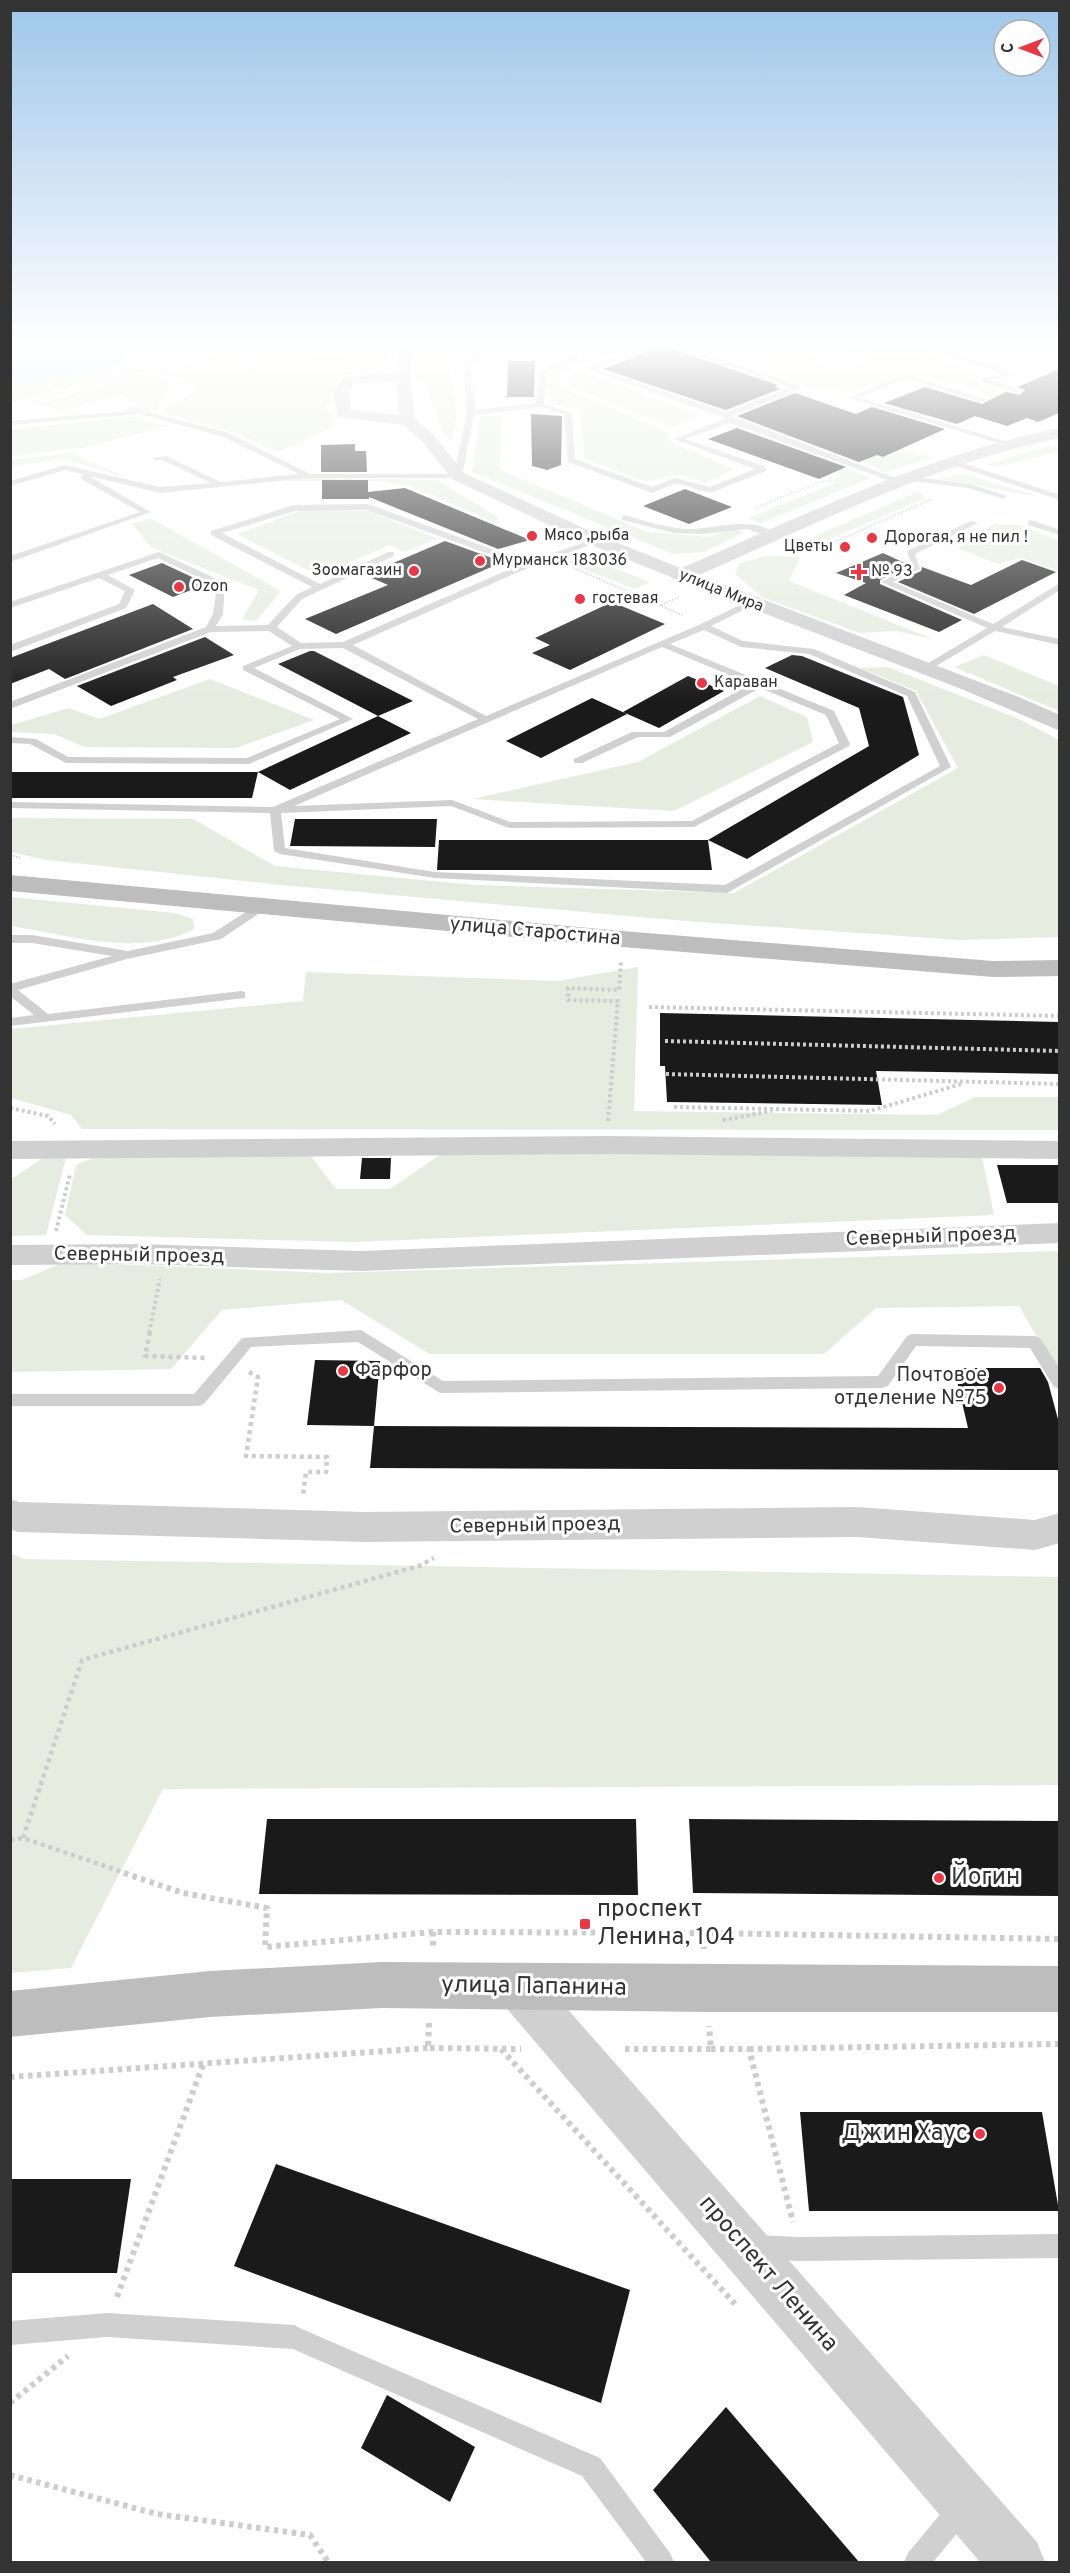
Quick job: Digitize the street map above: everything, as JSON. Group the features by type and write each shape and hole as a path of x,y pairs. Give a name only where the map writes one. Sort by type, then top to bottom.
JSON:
{"main road":[{"name":"улица Старостина","path":"10,883 260,907 969,967 1059,968"},
{"name":"улица Папанина","path":"10,2014 294,1989 382,1985 1059,1989"}],"street":[{"name":"улица Мира","path":"448,462 458,476 684,584 750,603 928,667 1059,724"},
{"path":"684,584 773,535 903,480 953,462"},
{"path":"10,1150 618,1145 1059,1150"},
{"name":"Северный проезд","path":"10,1255 165,1255 362,1261 1059,1233"},
{"name":"Северный проезд","path":"10,1514 18,1517 365,1527 857,1522 1035,1535 1059,1528"},
{"name":"проспект Ленина","path":"518,1987 1017,2562"}],"lane":[{"path":"172,462 219,484"},
{"path":"280,462 309,477"},
{"path":"10,484 65,467 160,490 309,477 458,476 461,462"},
{"path":"577,462 652,490 675,480 710,490 762,469 743,462"},
{"path":"852,462 903,480 970,486 1003,496"},
{"path":"953,462 1059,498"},
{"path":"10,559 147,512 65,467"},
{"path":"319,587 214,533 294,508 368,507 526,565"},
{"path":"625,518 654,528 704,531 742,525 759,527 773,535"},
{"path":"974,523 910,553 917,567 886,582 994,628 1059,642"},
{"path":"1031,523 1059,532"},
{"path":"10,740 32,741 66,760 249,761 348,719 246,668 299,646 345,645 526,565 597,541"},
{"path":"271,628 299,597 391,554"},
{"path":"10,605 159,555 222,585 218,614 210,629"},
{"path":"10,649 123,606 130,590 100,575"},
{"path":"928,667 1059,586"},
{"path":"275,810 704,626 750,603"},
{"path":"275,810 280,851 435,875 727,889 946,767 911,694 811,651 741,644 704,626"},
{"path":"10,706 210,629 271,628 299,646"},
{"path":"10,806 275,810 452,803 509,825 694,824 845,744 830,713 662,644"},
{"path":"345,645 485,718"},
{"path":"578,761 636,734 666,735 759,684"},
{"path":"10,988 128,955 217,936 260,907"},
{"path":"10,939 32,939 128,955"},
{"path":"10,988 44,1017"},
{"path":"10,1022 242,995"},
{"path":"10,1400 198,1400 247,1342 361,1336 440,1387 882,1382 912,1340 1035,1342 1059,1383"},
{"path":"743,2245 798,2249 1059,2246"},
{"path":"10,2333 107,2325 294,2337 591,2467 661,2562"},
{"path":"917,2562 966,2503"}],"path":[{"path":"809,543 830,544 926,502"},
{"path":"661,605 684,584"},
{"path":"608,1122 618,1001 568,1000 568,988 619,990 620,965"},
{"path":"649,1007 1059,1016"},
{"path":"665,1041 1059,1051"},
{"path":"666,1074 965,1083 1059,1083"},
{"path":"674,1107 870,1111 965,1083"},
{"path":"50,1255 76,1150"},
{"path":"165,1255 145,1356 194,1356"},
{"path":"230,1362 258,1377 246,1456 327,1457 326,1472 306,1472 301,1502"},
{"path":"23,1838 82,1660 419,1566"},
{"path":"10,1840 23,1838 183,1893 267,1908 265,1947 433,1932"},
{"path":"703,1933 1059,1939"},
{"path":"711,2049 1059,2044"},
{"path":"10,2077 428,2048"},
{"path":"749,2049 798,2249"},
{"path":"10,2403 107,2325 204,2062"},
{"path":"10,2475 157,2514 310,2535 328,2562"}],"shaded area":[{"path":"11,462 41,462 11,466"},
{"path":"75,462 92,462 134,480"},
{"path":"473,462 500,462 500,470 647,532 709,537 734,528 743,533 704,552 673,554 472,472"},
{"path":"595,462 718,462 734,469 706,483 678,474 646,482"},
{"path":"819,462 828,462 871,478 761,523 748,518 833,484 841,474"},
{"path":"863,462 918,462 885,472"},
{"path":"993,462 1016,462 996,467 987,464"},
{"path":"963,474 1039,496 935,479"},
{"path":"308,478 436,480 498,517 496,523 411,486 379,481 284,481"},
{"path":"919,491 924,499 822,542 813,537"},
{"path":"300,511 370,511 437,539 404,552 389,545 319,576 237,534"},
{"path":"150,518 281,591 256,621 242,619 259,590 152,548 132,524"},
{"path":"995,524 1020,525 1059,541 1059,571 1021,558 998,564 958,548"},
{"path":"765,556 800,557 789,581 933,639 896,631 860,633 762,597 735,574 740,563"},
{"path":"590,559 650,582 635,589 563,561"},
{"path":"984,655 1059,686 1059,711 954,667"},
{"path":"888,667 1021,720 1059,740 1059,937 959,940 685,921 292,886 46,860 11,852 11,818 193,819 275,866 475,885 734,893 958,768 916,691 860,668"},
{"path":"210,679 314,720 236,748 85,747 54,734 11,732 11,725 69,708 99,719"},
{"path":"760,696 807,717 813,742 674,811 472,799 638,762"},
{"path":"10,897 175,913 193,919 194,929 172,938 150,942 103,942 80,939 11,926"},
{"path":"638,967 634,1111 937,1115 975,1097 1059,1097 1059,1130 82,1129 71,1115 11,1098 11,1029 303,1001 306,972 557,981"},
{"path":"306,1150 336,1189 390,1189 447,1150 981,1152 994,1215 354,1242 87,1235 65,1215 76,1165 99,1155"},
{"path":"67,1154 46,1235 11,1236 10,1180 47,1155"},
{"path":"1059,1251 1059,1375 1019,1306 876,1308 824,1354 430,1354 341,1300 222,1310 171,1369 11,1372 10,1280 22,1280 64,1262 329,1273"},
{"path":"11,1553 24,1559 1059,1577 1059,1785 163,1789 71,1968 11,1973"}],"building":[{"path":"321,462 367,462 367,472 321,472"},
{"path":"532,462 561,462 561,465 547,470 532,466"},
{"path":"772,462 832,462 846,467 819,479"},
{"path":"322,480 368,480 368,492 405,488 530,540 498,549 369,497 369,499 322,499"},
{"path":"685,489 732,507 689,524 643,506"},
{"path":"445,541 503,562 336,634 305,619 388,585 365,575"},
{"path":"883,553 909,565 880,580 880,584 962,620 939,632 844,595 866,583 836,573"},
{"path":"1022,560 1056,572 974,614 898,582 921,571 922,567 971,585"},
{"path":"162,563 207,584 173,597 129,575"},
{"path":"612,602 665,624 570,670 532,653 550,645 535,638"},
{"path":"153,604 193,629 65,679 49,669 10,684 10,658"},
{"path":"205,637 234,655 173,677 177,680 111,706 77,686"},
{"path":"310,651 413,701 378,716 278,664"},
{"path":"792,655 802,656 903,697 919,755 747,859 708,840 869,746 859,708 765,668"},
{"path":"688,676 724,691 659,728 623,712"},
{"path":"592,698 627,714 541,758 506,741"},
{"path":"378,716 411,733 290,790 258,772"},
{"path":"10,772 258,772 252,798 10,798"},
{"path":"295,819 437,819 435,847 290,846"},
{"path":"439,840 708,840 712,870 437,870"},
{"path":"660,1013 1059,1022 1059,1074 876,1071 882,1105 667,1102 665,1066 660,1066"},
{"path":"362,1158 391,1158 390,1179 360,1179"},
{"path":"997,1165 1059,1165 1059,1203 1007,1203"},
{"path":"315,1360 380,1361 374,1426 307,1425"},
{"path":"954,1368 1040,1368 1048,1382 1059,1423 1059,1470 370,1468 374,1426 968,1428"},
{"path":"267,1819 636,1819 638,1895 259,1894"},
{"path":"689,1819 1059,1821 1059,1896 693,1893"},
{"path":"800,2112 1042,2112 1059,2211 809,2211"},
{"path":"276,2164 630,2290 601,2403 234,2266"},
{"path":"10,2179 131,2179 117,2273 10,2273"},
{"path":"387,2395 475,2447 450,2502 361,2448"},
{"path":"726,2407 859,2562 711,2562 653,2490"}],"place":[{"name":"Мясо ,рыба","path":"532,536"},
{"name":"Дорогая, я не пил !","path":"872,538"},
{"name":"Цветы","path":"845,547"},
{"name":"Мурманск 183036","path":"480,561"},
{"name":"Зоомагазин","path":"414,571"},
{"name":"№ 93","path":"859,572"},
{"name":"Ozon","path":"179,587"},
{"name":"гостевая","path":"580,599"},
{"name":"Караван","path":"702,683"},
{"name":"Фарфор","path":"343,1371"},
{"name":"Почтовое отделение №75","path":"999,1388"},
{"name":"Йогин","path":"939,1878"},
{"name":"проспект Ленина, 104","path":"585,1924"},
{"name":"Джин Хаус","path":"980,2134"}]}
